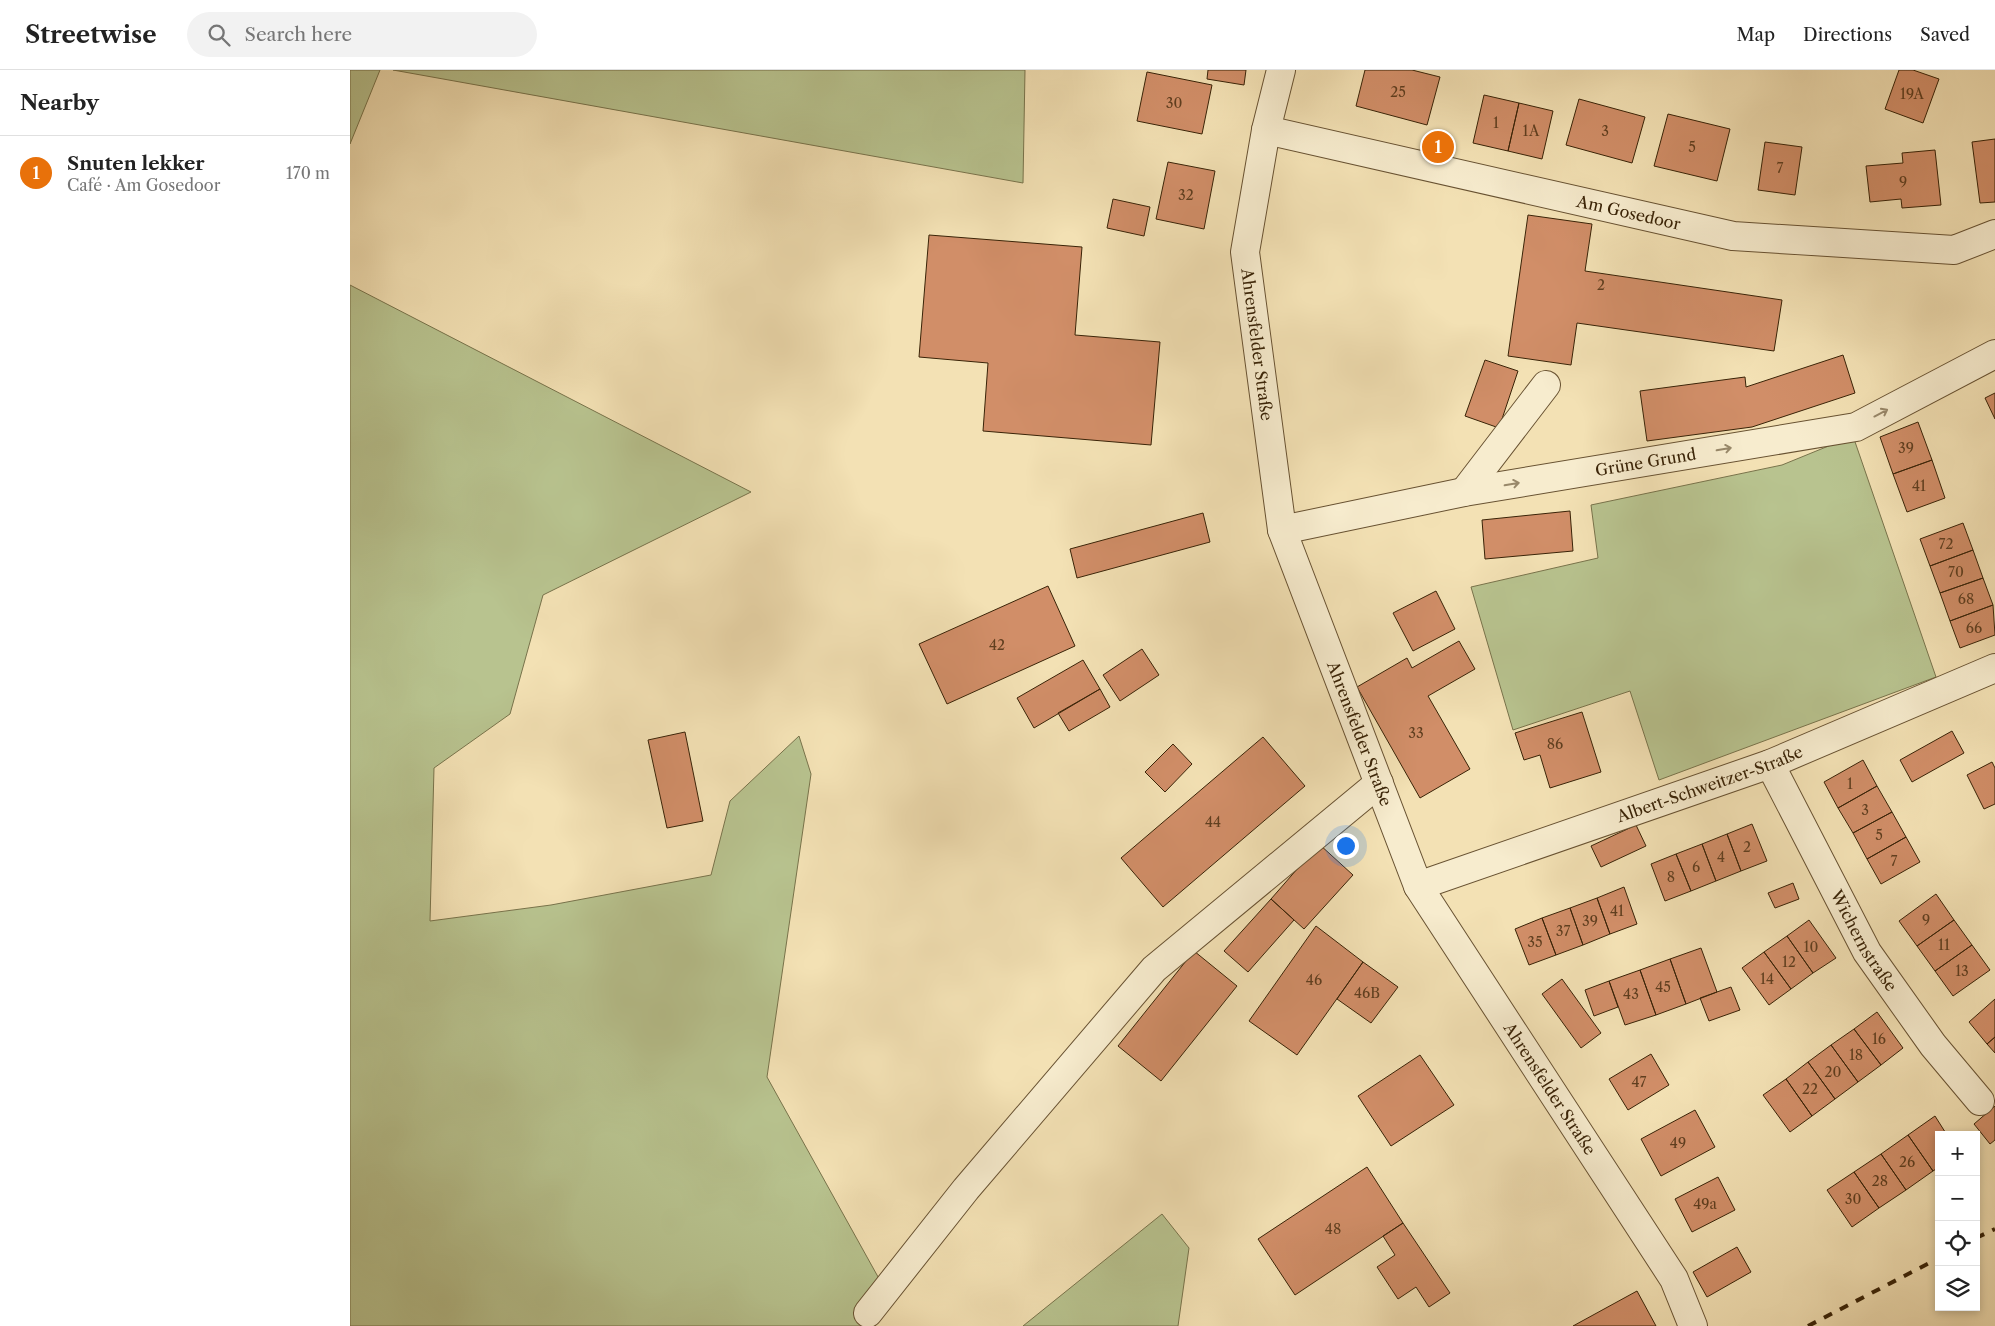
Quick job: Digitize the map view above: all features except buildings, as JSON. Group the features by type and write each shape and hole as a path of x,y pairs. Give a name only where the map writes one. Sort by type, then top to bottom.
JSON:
{"street":[{"name":"Ahrensfelder Straße","path":"1281,70 1266,130 1245,252 1282,530 1418,886 1674,1279 1693,1326"},
{"name":"Am Gosedoor","path":"1266,130 1733,236 1954,250 1995,234"},
{"name":"Grüne Grund","path":"1282,530 1464,492 1856,427 1995,354"},
{"path":"1464,492 1546,385"},
{"name":"Albert-Schweitzer-Straße","path":"1418,886 1770,764 1995,668"},
{"name":"Wichernstraße","path":"1770,764 1867,952 1933,1044 1980,1101"},
{"path":"868,1313 966,1189 1154,969 1379,783"}],"green space":[{"path":"350,70 380,70 350,144"},
{"path":"393,70 1025,70 1023,183"},
{"path":"350,285 751,492 543,595 510,714 434,768 430,921 551,905 711,875 730,801 799,736 811,774 767,1077 892,1302 867,1326 350,1326"},
{"path":"1853,436 1936,677 1659,780 1630,691 1513,730 1471,587 1598,558 1591,505 1782,465"},
{"path":"1162,1214 1189,1248 1178,1326 1023,1326"}],"railway":[{"path":"1980,1236 1995,1229"},
{"path":"1808,1326 1935,1260"}],"place":[{"name":"Snuten lekker","path":"1438,147"}]}
